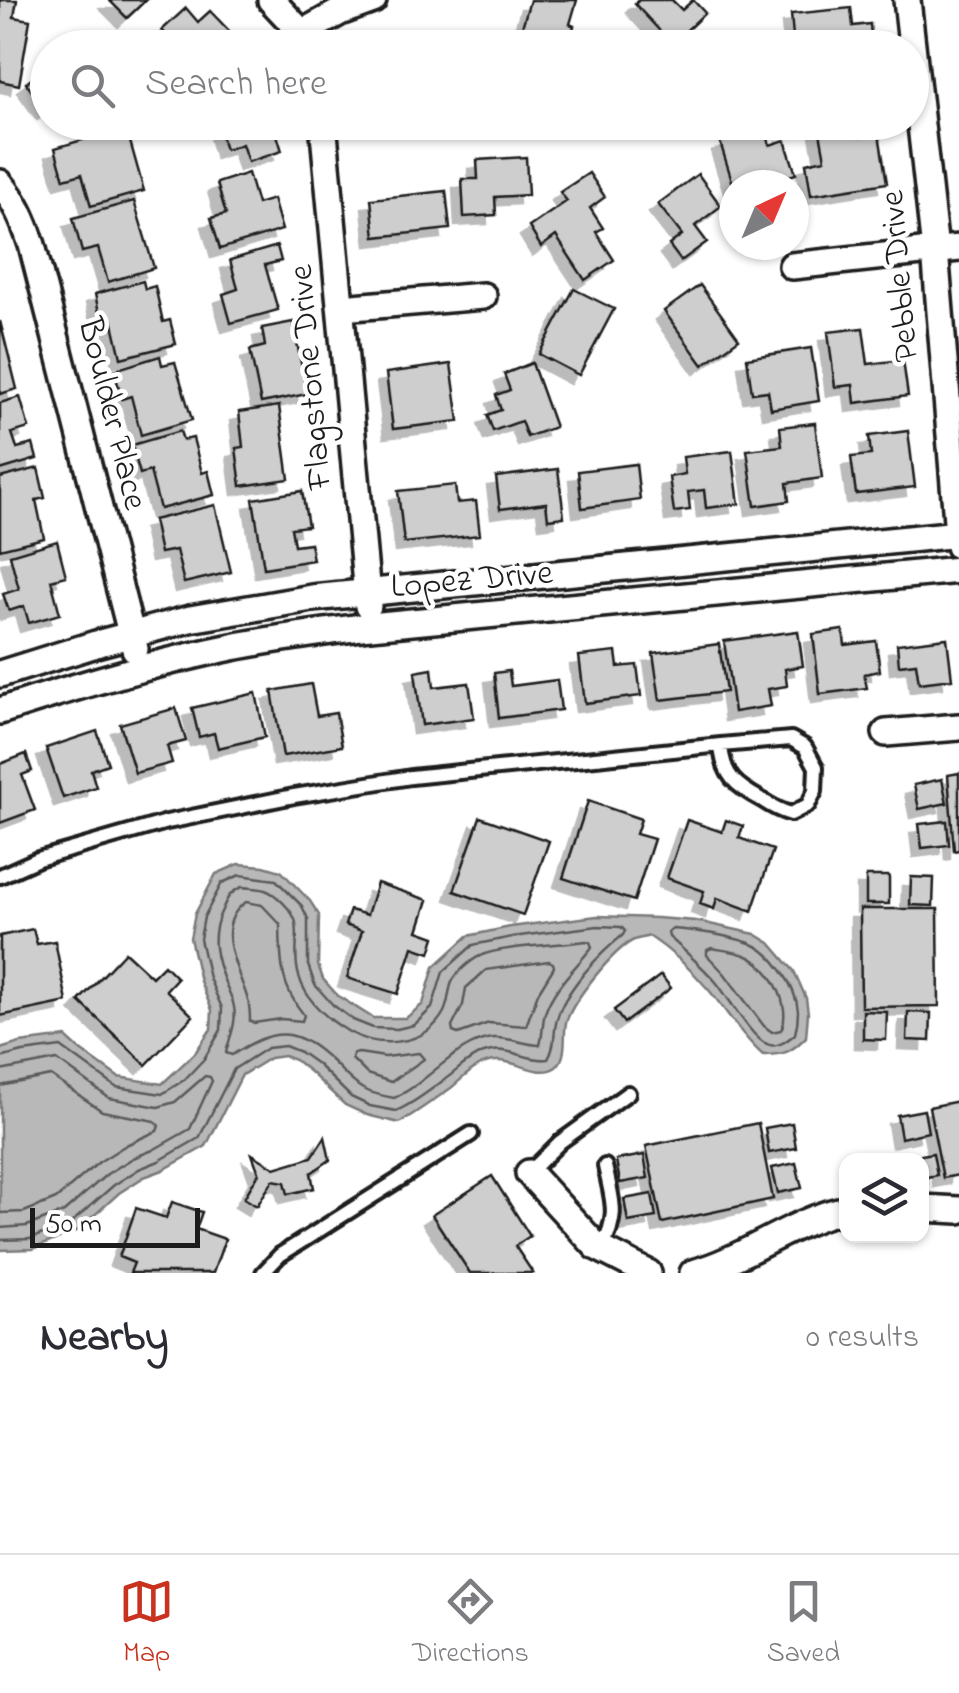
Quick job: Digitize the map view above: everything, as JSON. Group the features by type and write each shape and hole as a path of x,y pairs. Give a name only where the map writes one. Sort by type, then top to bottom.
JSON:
{"street":[{"path":"270,0 297,30"},
{"path":"318,30 340,12 373,0"},
{"name":"Pebble Drive","path":"907,0 912,30"},
{"name":"Pebble Drive","path":"929,137 947,249 959,546"},
{"name":"Flagstone Drive","path":"325,140 370,626"},
{"name":"Boulder Place","path":"0,183 13,198 32,244 140,668"},
{"path":"792,266 947,249"},
{"path":"341,308 483,296"},
{"name":"Lopez Drive","path":"0,674 131,634 257,606 958,534"},
{"name":"Lopez Drive","path":"0,711 140,668 232,647 370,626 959,570"},
{"path":"886,733 959,726"},
{"path":"529,1173 597,1247 648,1273"},
{"path":"929,1208 959,1210"},
{"path":"693,1273 731,1261 806,1222 839,1211"}],"lane":[{"path":"0,876 38,860 167,822 294,796 411,777 721,744 792,740 805,747 816,767 815,791 808,805 791,814 782,812 740,788 729,775 721,744"},
{"path":"529,1173 560,1142 628,1092"},
{"path":"263,1273 280,1255 471,1134"},
{"path":"602,1250 615,1213 605,1166"}],"water":[{"path":"239,864 281,871 310,901 319,915 318,965 323,979 338,996 373,1018 406,1018 423,1004 434,967 468,936 597,916 657,918 696,921 755,934 770,943 794,971 806,998 806,1037 787,1052 763,1055 680,960 649,936 637,939 605,964 576,1002 566,1023 564,1052 556,1067 542,1071 503,1061 482,1064 399,1123 345,1105 295,1060 284,1056 270,1058 242,1075 206,1146 119,1193 77,1231 33,1249 0,1250 0,1049 66,1037 118,1077 162,1084 195,1053 211,1029 212,1010 200,981 190,938 195,914 216,874"}],"building":[{"path":"0,0 17,0 14,17 30,20 19,85 0,81"},
{"path":"109,0 146,0 127,18"},
{"path":"530,0 577,0 570,24 573,30 521,30"},
{"path":"639,0 672,0 682,10 693,0 705,13 687,30 659,30 635,4"},
{"path":"186,8 198,22 210,11 228,30 162,30"},
{"path":"851,8 853,26 870,24 870,30 792,30 791,14"},
{"path":"82,140 130,140 144,191 91,206 82,174 64,179 55,148"},
{"path":"222,140 279,140 282,151 248,162 242,144 225,150"},
{"path":"726,140 769,140 770,145 785,140 795,170 729,170 720,142"},
{"path":"821,140 880,140 887,183 811,195 806,163 825,159"},
{"path":"526,157 528,195 495,197 496,215 464,217 462,179 478,179 477,160"},
{"path":"248,173 257,204 273,199 282,230 220,249 211,218 226,214 217,183"},
{"path":"589,173 605,197 590,208 603,228 596,232 614,260 585,280 556,236 541,247 529,227 567,201 560,192"},
{"path":"698,174 719,203 719,208 695,226 707,242 681,261 669,245 682,235 658,204"},
{"path":"446,191 450,229 375,237 371,199"},
{"path":"134,201 154,268 108,282 98,248 82,252 73,218"},
{"path":"277,246 281,261 265,265 278,310 231,323 223,294 238,289 230,260"},
{"path":"143,281 145,289 155,286 163,322 170,320 176,344 121,358 112,319 101,322 95,294"},
{"path":"700,285 739,339 703,365 664,311"},
{"path":"574,289 614,309 579,375 539,354"},
{"path":"0,321 17,389 0,394"},
{"path":"293,322 307,394 261,403 250,350 265,346 262,328"},
{"path":"863,328 868,364 903,360 908,396 855,403 853,385 835,387 828,332"},
{"path":"811,348 819,401 771,409 768,391 752,393 747,358"},
{"path":"160,356 162,365 175,362 192,420 141,435 131,396 122,399 114,370"},
{"path":"532,363 555,427 527,437 521,421 493,431 487,415 501,410 496,395 510,390 504,374"},
{"path":"451,364 459,421 393,429 386,373"},
{"path":"20,397 29,428 12,433 17,448 33,444 37,459 0,470 0,403"},
{"path":"279,406 289,479 241,486 236,448 243,447 239,412"},
{"path":"815,423 822,478 787,483 789,501 755,506 747,450 782,446 780,427"},
{"path":"180,431 183,440 193,438 202,473 208,471 214,495 160,509 150,471 140,474 132,445"},
{"path":"908,431 915,487 856,494 851,457 871,455 869,436"},
{"path":"732,451 739,504 706,508 704,490 688,492 690,510 674,512 669,477 685,474 683,457"},
{"path":"636,464 640,500 582,508 578,471"},
{"path":"38,468 45,498 36,500 44,538 0,549 0,478"},
{"path":"558,469 564,517 548,519 546,503 500,509 496,477"},
{"path":"455,485 457,503 476,501 480,535 404,543 398,491"},
{"path":"302,491 308,526 291,528 294,545 310,543 313,560 264,568 253,499"},
{"path":"215,505 231,572 184,583 176,550 160,553 153,520"},
{"path":"57,541 66,576 51,580 60,614 29,623 24,606 9,611 3,594 19,589 10,555"},
{"path":"843,630 845,645 876,641 880,671 864,674 867,688 820,694 813,634"},
{"path":"798,631 803,666 785,669 787,686 768,689 771,706 734,712 724,641"},
{"path":"947,638 952,679 919,683 916,663 899,665 897,644"},
{"path":"719,644 726,692 660,700 653,653"},
{"path":"616,652 618,667 637,665 641,696 585,703 579,656"},
{"path":"432,669 434,687 469,683 474,718 422,725 415,672"},
{"path":"509,671 511,686 557,680 561,710 499,718 494,673"},
{"path":"311,684 317,716 336,713 342,746 283,756 272,691"},
{"path":"256,693 265,737 218,748 214,733 199,737 192,708"},
{"path":"176,708 186,741 167,746 172,763 135,773 120,724"},
{"path":"97,731 108,764 91,770 96,787 63,798 46,748"},
{"path":"26,754 32,771 22,775 35,810 0,823 0,764"},
{"path":"959,773 959,850 954,851 948,775"},
{"path":"942,779 947,803 919,809 914,785"},
{"path":"588,801 641,819 636,834 654,839 634,901 563,878"},
{"path":"480,817 549,841 523,915 454,891"},
{"path":"687,820 722,832 726,820 743,826 739,838 773,850 752,911 717,898 714,909 700,904 704,891 667,878"},
{"path":"947,821 949,845 922,848 919,824"},
{"path":"866,876 889,876 889,904 866,904"},
{"path":"911,877 934,878 933,906 910,905"},
{"path":"377,883 428,900 418,931 435,937 430,953 413,947 398,994 347,978 362,931 345,925 350,910 367,915"},
{"path":"860,909 938,909 939,1006 861,1007"},
{"path":"33,929 37,944 55,941 67,1002 0,1016 0,936"},
{"path":"125,952 152,977 164,965 177,978 166,990 193,1016 146,1065 79,1001"},
{"path":"661,975 671,988 624,1023 614,1010"},
{"path":"863,1011 887,1012 886,1040 863,1039"},
{"path":"908,1012 931,1013 930,1041 907,1040"},
{"path":"959,1101 959,1175 943,1178 929,1107"},
{"path":"924,1110 928,1132 901,1138 897,1115"},
{"path":"758,1123 773,1199 662,1223 646,1146"},
{"path":"792,1123 796,1148 769,1153 765,1128"},
{"path":"325,1137 330,1160 311,1173 314,1188 288,1194 285,1182 273,1180 257,1206 244,1198 259,1173 252,1154 275,1168 312,1157"},
{"path":"933,1153 937,1175 929,1177 929,1154"},
{"path":"644,1155 648,1178 620,1183 616,1160"},
{"path":"796,1163 802,1188 778,1193 772,1168"},
{"path":"492,1176 530,1236 515,1246 533,1273 470,1273 432,1215"},
{"path":"652,1194 656,1217 628,1222 624,1199"},
{"path":"172,1202 202,1212 196,1229 225,1239 213,1273 130,1273 134,1263 119,1257 136,1208 166,1218"}]}
